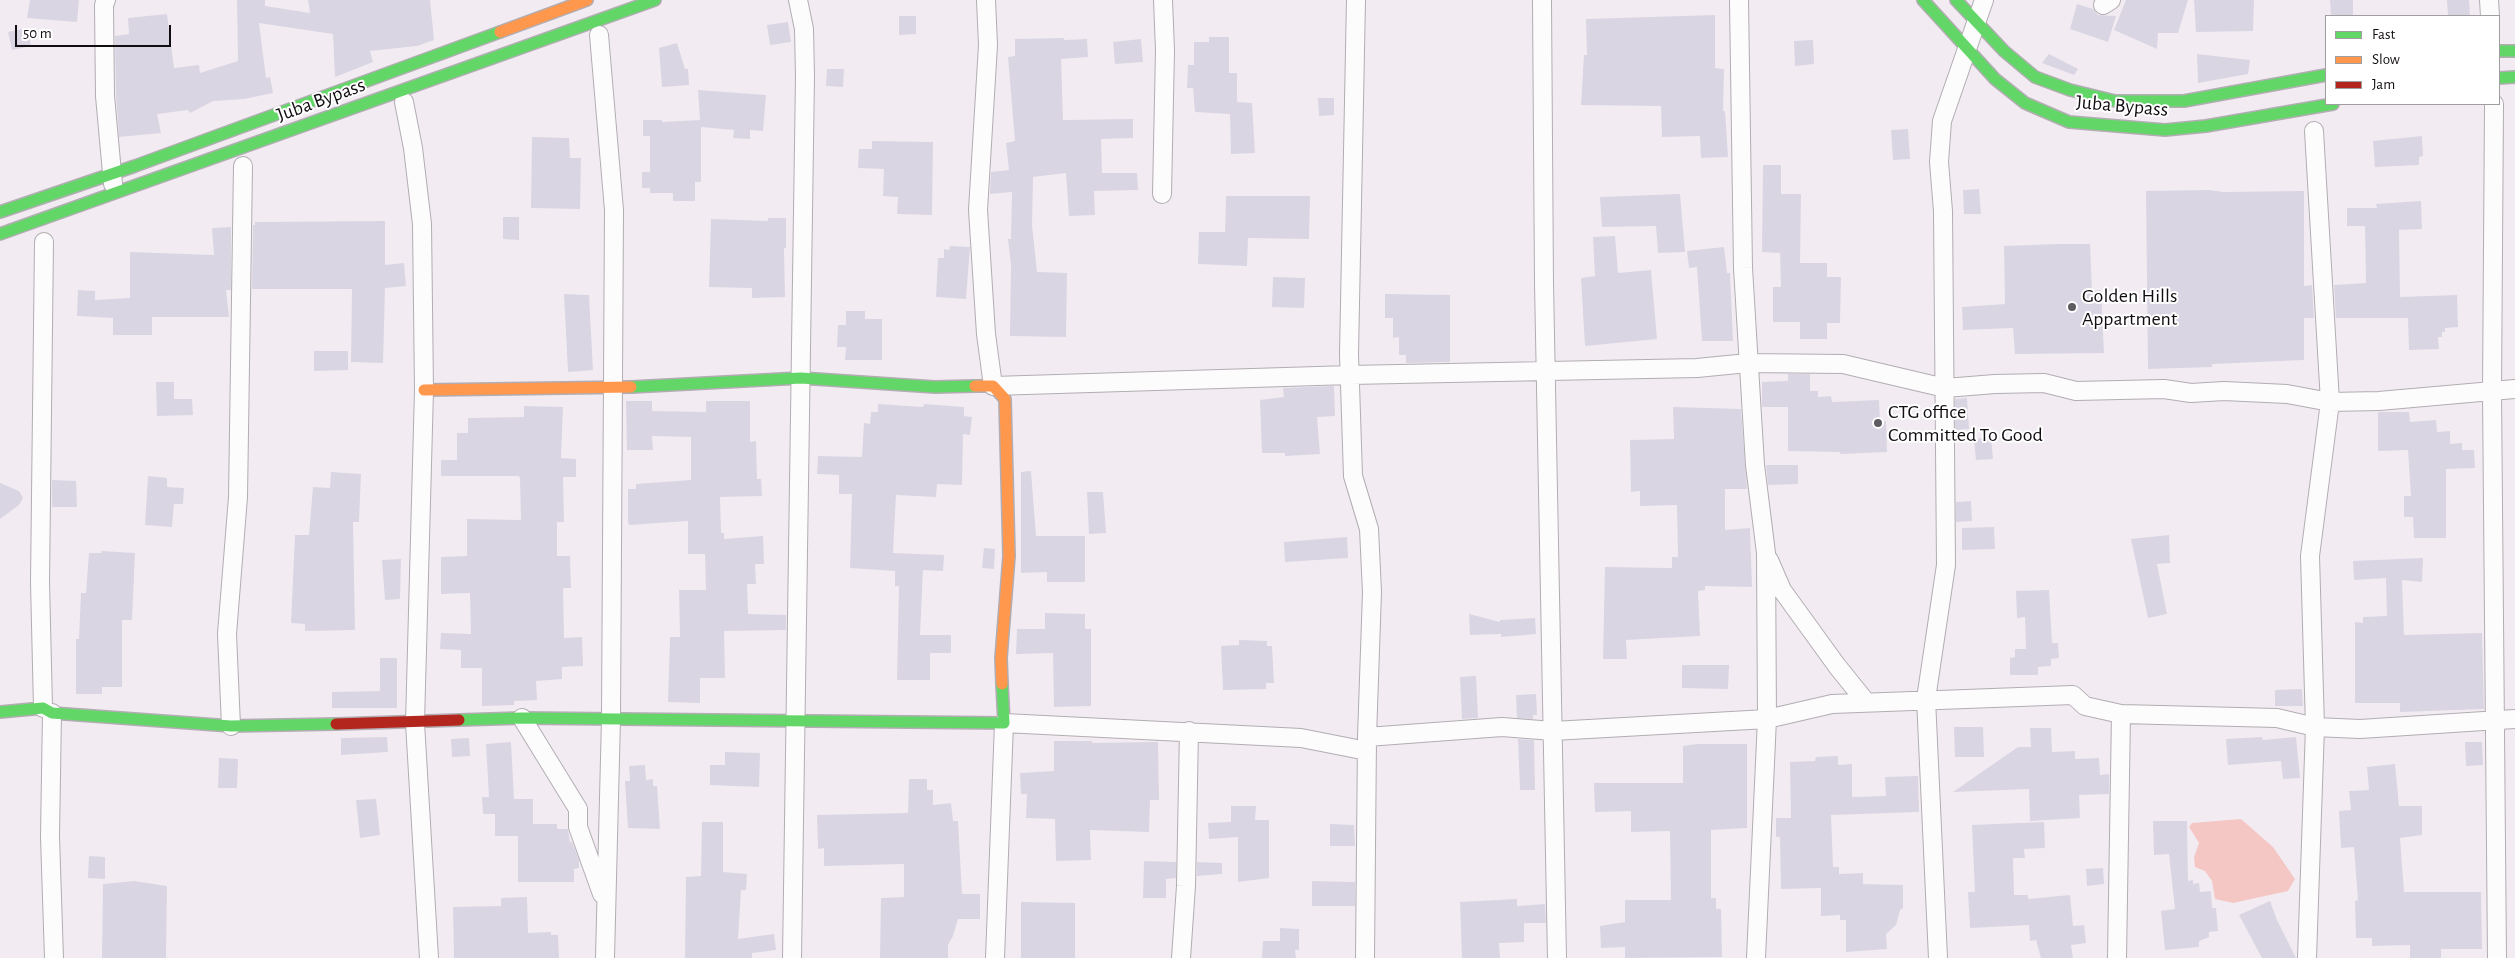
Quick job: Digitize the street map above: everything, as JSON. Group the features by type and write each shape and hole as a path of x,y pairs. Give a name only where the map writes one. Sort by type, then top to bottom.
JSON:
{"main road":[{"name":"Juba Bypass","path":"0,212 135,166 587,0"},
{"name":"Juba Bypass","path":"0,234 655,0"},
{"name":"Juba Bypass","path":"1923,0 1968,47 1995,79 2025,103 2069,122 2165,130 2206,126 2327,105"},
{"name":"Juba Bypass","path":"1956,0 2004,51 2035,76 2070,90 2115,101 2184,101 2325,75"},
{"path":"2500,51 2515,51"},
{"path":"2500,78 2515,77"},
{"path":"0,712 48,710 231,726 292,723 415,723 522,718 1004,723 1001,658 1009,556 1006,428 1005,399 993,386 935,387 801,378 614,388 424,390"}],"street":[{"path":"106,0 104,5 105,96 109,164 115,194"},
{"path":"792,958 804,39 798,0"},
{"path":"986,0 988,45 978,210 986,334 993,386 1545,370 1697,368 1748,363 1843,364 1944,388 2044,383 2076,391 2164,390 2192,393 2224,391 2287,394 2330,402 2515,389"},
{"path":"1162,194 1165,60 1163,0"},
{"path":"1356,0 1350,375 1353,476 1369,529 1372,592 1367,744 1365,958"},
{"path":"1542,0 1545,370 1557,958"},
{"path":"1739,0 1739,136 1748,363 1755,465 1766,553 1767,719 1756,958"},
{"path":"1938,958 1926,699 1946,565 1942,211 1939,162 1942,121 1951,88 1968,47 1984,0"},
{"path":"2489,0 2490,15"},
{"path":"599,35 614,210 611,718 605,958"},
{"path":"404,102 413,148 422,224 424,390 415,723 429,958"},
{"path":"2494,105 2492,392 2497,958"},
{"path":"2307,958 2316,727 2310,556 2330,402 2314,131"},
{"path":"231,726 227,634 238,497 244,166"},
{"path":"44,242 40,582 48,710 54,958"},
{"path":"1766,553 1782,590 1837,666 1866,702"},
{"path":"995,958 1004,723 1189,731 1367,744 1502,727 1553,731 1767,719 1832,704 2073,695 2085,706 2121,714 2277,718 2316,727 2360,729 2515,719"},
{"path":"2117,958 2121,714"},
{"path":"522,718 578,810 578,827 603,899 606,900"},
{"path":"1181,958 1186,886 1189,731"}],"shaded area":[{"path":"2241,819 2273,847 2295,879 2288,891 2233,903 2215,899 2212,881 2205,871 2195,867 2194,857 2199,843 2189,827 2192,823"}],"building":[{"path":"30,0 79,0 77,22 27,18"},
{"path":"237,0 265,0 265,6 310,13 308,0 430,0 434,40 417,46 370,51 373,62 335,77 333,34 259,23 266,78 270,77 273,93 244,99 213,101 190,113 188,110 157,114 161,133 119,137 115,36 129,34 128,18 167,14 174,68 199,65 200,73 238,61"},
{"path":"2126,0 2188,0 2178,33 2158,33 2157,49 2114,30"},
{"path":"2194,0 2254,0 2253,31 2196,32"},
{"path":"2330,0 2353,0 2353,15 2331,15"},
{"path":"2447,0 2469,0 2470,15 2448,15"},
{"path":"2077,4 2093,9 2098,15 2116,16 2108,42 2070,29"},
{"path":"1715,15 1715,68 1724,69 1723,111 1725,111 1728,157 1701,158 1700,136 1662,137 1661,106 1581,105 1584,55 1587,55 1586,19"},
{"path":"899,16 916,16 916,34 899,35"},
{"path":"788,22 791,42 770,45 767,25"},
{"path":"28,28 31,46 12,50 8,32"},
{"path":"1209,37 1229,37 1229,73 1237,73 1237,102 1252,103 1255,153 1231,154 1230,114 1195,112 1193,88 1187,88 1188,65 1194,65 1194,42 1209,42"},
{"path":"1064,38 1064,40 1087,39 1088,57 1061,59 1063,120 1133,119 1133,138 1101,139 1102,173 1137,173 1138,190 1094,191 1095,215 1069,216 1066,173 1033,177 1032,225 1037,272 1067,273 1066,337 1010,336 1011,265 1008,239 1011,239 1012,192 990,194 991,172 1009,170 1006,143 1015,141 1008,57 1015,56 1015,39"},
{"path":"1141,39 1143,62 1115,64 1113,42"},
{"path":"1813,40 1814,64 1795,66 1794,41"},
{"path":"677,43 685,69 688,69 689,85 662,87 659,48"},
{"path":"2049,54 2078,69 2074,75 2042,63"},
{"path":"2197,54 2250,60 2248,74 2198,83"},
{"path":"827,69 844,69 843,87 826,86"},
{"path":"698,90 766,95 763,131 750,130 750,139 733,138 734,130 701,127 701,182 695,182 695,201 673,201 673,193 650,193 650,188 642,188 642,172 650,172 650,136 643,136 643,120 662,120 662,122 700,120"},
{"path":"1318,98 1334,98 1334,115 1319,116"},
{"path":"1908,129 1910,159 1893,160 1891,130"},
{"path":"2422,136 2423,156 2419,157 2419,165 2375,167 2373,141"},
{"path":"532,137 569,138 570,158 581,158 580,209 531,208"},
{"path":"872,141 933,142 932,215 897,214 898,197 883,196 884,169 858,168 859,149 872,149"},
{"path":"1763,165 1781,165 1781,194 1801,194 1800,263 1827,263 1827,277 1841,277 1840,323 1827,323 1827,339 1800,339 1800,322 1773,322 1773,287 1781,287 1780,253 1762,252"},
{"path":"1979,189 1981,214 1964,214 1963,190"},
{"path":"2210,190 2223,192 2304,191 2304,286 2312,285 2314,318 2304,318 2304,360 2212,364 2212,367 2148,369 2146,191"},
{"path":"1680,194 1685,252 1658,253 1656,226 1602,227 1600,197"},
{"path":"1226,196 1310,196 1309,239 1248,238 1247,266 1198,264 1199,232 1225,232"},
{"path":"2421,201 2422,229 2399,230 2400,297 2457,295 2458,327 2445,328 2445,332 2442,332 2442,337 2438,337 2439,349 2409,350 2408,318 2336,318 2334,285 2366,283 2365,226 2347,226 2347,208 2377,208 2376,204"},
{"path":"503,217 519,217 519,240 503,239"},
{"path":"768,218 786,218 786,248 784,248 785,297 752,298 752,288 709,287 711,219 768,221"},
{"path":"385,221 385,265 404,263 406,286 385,288 383,363 351,362 352,289 252,289 253,225 255,225 255,222"},
{"path":"231,227 231,290 226,290 229,317 152,317 152,335 113,335 113,318 77,316 78,290 95,291 95,300 130,298 130,252 214,255 212,228"},
{"path":"1615,236 1618,273 1651,270 1657,339 1585,346 1581,278 1595,276 1593,237"},
{"path":"2090,244 2092,291 2101,290 2104,353 2015,354 2013,328 1963,330 1962,307 2005,304 2004,246"},
{"path":"950,246 970,247 966,299 936,297 938,258 944,258 944,249 949,250"},
{"path":"1724,247 1727,273 1730,273 1733,341 1702,341 1697,267 1689,268 1687,251"},
{"path":"1273,277 1305,278 1304,308 1272,307"},
{"path":"564,294 589,295 593,370 568,372"},
{"path":"1385,294 1450,295 1450,362 1406,363 1406,355 1399,355 1399,337 1393,338 1393,318 1385,318"},
{"path":"846,311 865,311 865,319 882,319 882,360 845,360 846,347 837,347 838,325 846,325"},
{"path":"314,351 348,351 348,370 314,371"},
{"path":"1788,374 1810,374 1810,391 1818,391 1818,397 1831,396 1832,402 1879,400 1880,422 1886,421 1887,452 1840,454 1840,452 1788,451 1788,407 1762,407 1762,382 1788,381"},
{"path":"156,382 174,382 174,399 192,399 193,415 157,416"},
{"path":"1334,386 1335,416 1317,417 1320,454 1285,456 1285,453 1262,453 1260,400 1284,397 1283,388"},
{"path":"1967,398 1969,429 1955,430 1955,399"},
{"path":"626,401 652,401 652,411 706,412 706,401 750,401 750,442 756,441 757,479 761,479 762,496 720,497 721,533 724,533 724,539 763,536 764,564 755,564 756,584 747,584 748,614 786,615 786,630 724,631 725,678 700,678 700,703 668,702 670,637 680,637 679,590 706,590 705,554 688,554 688,521 629,525 628,522 628,489 636,489 636,484 691,480 691,437 652,436 653,450 627,450"},
{"path":"878,404 923,407 924,404 964,407 964,416 972,417 970,435 963,434 962,485 937,484 936,497 896,495 893,553 944,555 943,571 923,570 920,635 951,635 951,653 930,653 930,680 897,680 899,586 895,586 895,571 850,568 852,494 839,494 839,475 817,474 818,456 862,457 864,423 870,424 871,412 878,412"},
{"path":"524,406 563,407 561,458 576,459 576,477 563,477 564,522 557,522 557,556 570,556 571,588 563,588 564,638 582,637 583,666 562,667 562,679 536,681 537,700 514,701 514,705 482,706 482,668 461,668 461,650 440,649 441,633 471,634 470,593 441,594 441,557 467,556 467,519 521,520 520,479 519,476 441,476 441,460 457,460 457,433 468,433 468,418 524,417"},
{"path":"1673,407 1741,409 1747,489 1725,489 1725,530 1750,528 1752,587 1705,586 1705,590 1698,591 1700,636 1626,640 1627,659 1603,659 1605,567 1672,568 1672,557 1678,557 1677,505 1640,506 1640,491 1631,492 1630,440 1674,439"},
{"path":"2378,412 2409,412 2410,422 2436,420 2437,432 2450,431 2450,444 2462,443 2462,450 2474,450 2475,468 2446,469 2446,538 2414,538 2413,517 2404,517 2404,496 2411,496 2408,450 2378,451"},
{"path":"1991,437 1993,459 1976,460 1974,439"},
{"path":"1766,465 1798,465 1798,484 1768,485"},
{"path":"1031,471 1036,536 1085,536 1085,582 1047,582 1047,572 1021,573 1021,472"},
{"path":"331,472 361,474 359,522 353,522 355,630 305,631 305,624 291,623 295,535 309,535 313,487 330,488"},
{"path":"148,476 167,478 167,487 184,488 183,504 174,504 172,527 145,525"},
{"path":"52,480 76,481 77,507 52,507"},
{"path":"0,483 19,491 23,498 19,505 0,519"},
{"path":"1087,492 1103,492 1106,533 1089,534"},
{"path":"1971,501 1972,521 1956,522 1956,502"},
{"path":"1994,527 1995,549 1962,550 1962,528"},
{"path":"2169,535 2170,563 2157,564 2167,614 2148,618 2131,539"},
{"path":"1347,537 1348,558 1285,562 1284,542"},
{"path":"984,548 995,549 994,569 982,568"},
{"path":"101,551 135,553 132,620 122,620 122,687 102,687 102,694 76,694 76,639 79,639 81,593 86,593 89,553 102,553"},
{"path":"2423,558 2422,582 2402,580 2404,635 2482,633 2484,709 2400,712 2400,703 2355,703 2355,622 2363,623 2363,617 2387,616 2386,578 2354,580 2353,561"},
{"path":"401,559 400,599 385,600 382,560"},
{"path":"2049,590 2052,643 2058,643 2059,658 2051,659 2051,666 2038,667 2038,675 2010,675 2010,658 2015,657 2015,649 2026,649 2025,617 2017,618 2016,591"},
{"path":"1045,613 1085,614 1085,629 1091,629 1091,706 1054,707 1053,653 1016,654 1017,629 1045,629"},
{"path":"1469,614 1500,622 1500,620 1535,618 1536,634 1501,637 1501,634 1470,635"},
{"path":"1239,640 1267,641 1267,646 1272,646 1274,683 1266,683 1266,689 1223,690 1221,646 1239,645"},
{"path":"380,658 397,658 397,708 332,708 332,692 380,691"},
{"path":"1682,665 1729,665 1728,689 1682,688"},
{"path":"1476,676 1478,718 1462,719 1460,677"},
{"path":"2302,689 2303,706 2275,706 2275,690"},
{"path":"1536,694 1537,715 1533,715 1533,719 1517,718 1516,695"},
{"path":"1954,727 1983,727 1984,757 1955,757"},
{"path":"2030,728 2051,728 2052,752 2075,751 2075,759 2099,758 2100,775 2109,774 2109,794 2079,795 2080,818 2030,821 2029,789 1953,792 2018,747 2031,747"},
{"path":"387,737 388,752 341,755 341,738"},
{"path":"2262,737 2263,740 2296,737 2300,778 2283,779 2281,761 2228,765 2226,739"},
{"path":"469,738 470,756 452,757 451,739"},
{"path":"1518,739 1534,740 1535,790 1520,790"},
{"path":"1054,741 1092,741 1092,743 1158,742 1159,800 1150,800 1149,832 1090,830 1091,860 1056,861 1055,819 1026,818 1027,794 1021,794 1020,773 1054,771"},
{"path":"511,742 514,799 533,799 533,824 557,824 557,829 568,829 570,842 572,842 579,860 579,868 574,869 574,882 518,882 518,836 495,836 495,814 483,814 482,797 489,797 486,744"},
{"path":"2465,742 2482,742 2483,765 2466,766"},
{"path":"1697,744 1747,744 1747,828 1711,830 1711,898 1716,898 1716,909 1721,909 1722,957 1625,958 1625,947 1601,948 1600,926 1625,922 1625,900 1671,900 1670,831 1631,832 1631,811 1595,812 1594,783 1683,783 1683,746"},
{"path":"725,752 760,753 759,787 710,785 710,765 725,765"},
{"path":"1838,756 1838,765 1852,764 1852,797 1886,796 1885,777 1918,776 1919,812 1831,815 1833,867 1839,867 1839,874 1863,873 1863,884 1903,885 1903,908 1900,910 1896,925 1886,934 1887,949 1846,952 1846,920 1840,920 1840,915 1821,916 1821,888 1781,889 1780,837 1776,837 1776,818 1791,818 1790,762 1815,761 1816,757"},
{"path":"219,758 238,759 237,788 218,788"},
{"path":"2395,764 2399,806 2422,806 2422,835 2400,838 2404,892 2481,892 2482,949 2441,949 2441,958 2410,958 2410,945 2372,946 2372,938 2356,938 2355,901 2358,900 2354,847 2341,848 2339,811 2351,810 2349,791 2369,790 2367,767"},
{"path":"645,765 646,780 653,779 653,786 657,786 660,829 628,828 625,781 630,781 629,766"},
{"path":"909,779 927,779 927,790 933,790 933,805 951,803 953,821 958,821 962,894 980,894 980,919 958,919 948,945 948,958 880,958 881,898 904,897 904,864 824,866 824,848 818,849 817,815 908,813"},
{"path":"376,799 380,835 360,838 356,800"},
{"path":"1231,806 1256,806 1255,820 1269,820 1269,878 1238,882 1238,837 1209,839 1208,823 1231,822"},
{"path":"2153,821 2187,821 2188,881 2193,880 2193,884 2199,883 2200,892 2211,891 2212,908 2216,908 2218,931 2209,932 2209,937 2199,941 2199,947 2165,950 2161,911 2175,909 2169,854 2154,855"},
{"path":"702,822 723,822 723,872 747,874 746,890 741,890 738,939 774,934 776,950 752,953 752,958 685,958 686,877 701,876"},
{"path":"2044,822 2045,848 2024,849 2025,858 2013,858 2014,895 2028,895 2028,899 2070,895 2073,926 2084,925 2086,943 2071,945 2073,958 2041,958 2036,940 2030,941 2029,925 1970,928 1968,892 1975,892 1972,825"},
{"path":"1330,824 1354,825 1355,846 1330,846"},
{"path":"89,856 105,857 105,879 88,878"},
{"path":"1144,861 1176,862 1176,878 1166,879 1166,898 1143,898"},
{"path":"1197,862 1222,863 1222,874 1197,876"},
{"path":"2103,868 2104,884 2087,886 2086,869"},
{"path":"134,881 167,886 166,958 102,958 103,884"},
{"path":"1312,881 1355,882 1355,906 1312,906"},
{"path":"527,897 528,933 551,932 551,935 558,935 559,958 454,958 453,907 501,906 501,898"},
{"path":"1517,899 1517,906 1545,904 1546,923 1524,923 1524,942 1499,943 1500,958 1462,958 1460,902"},
{"path":"2270,901 2277,920 2296,958 2262,958 2239,915"},
{"path":"1021,902 1075,903 1075,958 1021,958"},
{"path":"1280,928 1299,929 1299,950 1295,950 1296,958 1262,958 1263,941 1280,941"}],"traffic: fast":[{"path":"0,234 655,0"},
{"path":"1923,0 1995,79 2025,103 2069,122 2165,130 2206,126 2327,105"},
{"path":"1956,0 2004,51 2035,77 2070,90 2115,101 2184,101 2325,75"},
{"path":"0,212 135,166 500,32"},
{"path":"2500,51 2515,51"},
{"path":"2500,78 2515,77"},
{"path":"631,387 801,378 935,387 975,386"},
{"path":"459,720 522,718 1004,723 1002,684"},
{"path":"0,712 43,708 52,713 231,726 336,724"}],"traffic: slow":[{"path":"500,32 587,0"},
{"path":"975,386 993,386 1005,399 1009,556 1001,658 1002,684"},
{"path":"424,390 631,387"}],"traffic: jam":[{"path":"336,724 459,720"}],"place":[{"name":"Golden Hills Appartment","path":"2072,307"},
{"name":"CTG office Committed To Good","path":"1878,423"}]}
